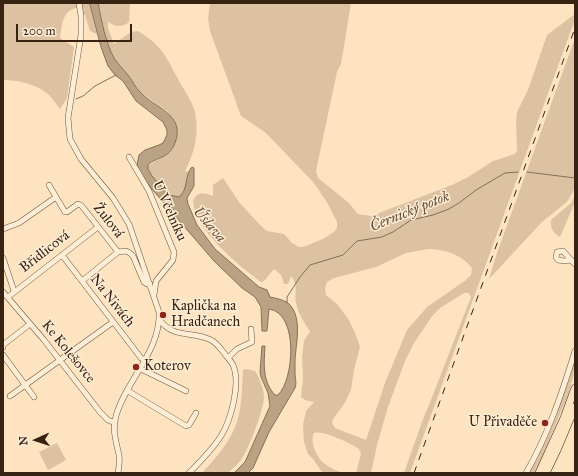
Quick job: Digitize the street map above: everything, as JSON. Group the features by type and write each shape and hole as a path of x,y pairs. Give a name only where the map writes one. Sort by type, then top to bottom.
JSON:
{"highway":[{"path":"540,473 564,418 575,388"},
{"path":"546,473 575,407"}],"street":[{"path":"79,3 81,16 80,35 68,118 70,139 81,159 113,198 126,217 133,232 159,312 156,334 145,360 139,368 118,410 115,423 115,440 119,457 118,473"},
{"name":"U Včelníku","path":"129,157 149,191 174,252 173,260 156,281 154,296"},
{"name":"Žulová","path":"49,185 65,212 78,204 81,205 118,252"},
{"path":"3,229 19,222 56,197"},
{"name":"Břidlicová","path":"6,296 98,227"},
{"path":"82,280 118,252 126,251 132,254 144,282 150,284"},
{"name":"Na Nivách","path":"62,255 141,358 145,360"},
{"path":"3,258 14,291"},
{"path":"571,260 575,264"},
{"path":"3,301 6,296"},
{"name":"Ke Kolešovce","path":"6,296 100,412 108,420 115,423"},
{"path":"159,319 164,326 170,330 208,339 219,346 234,366 236,382 235,391 226,426 211,450 189,473"},
{"path":"10,396 113,322"},
{"path":"3,347 3,345 30,324"},
{"path":"156,334 170,330"},
{"path":"228,358 237,349 252,342 251,330"},
{"path":"526,473 546,433 575,350"},
{"path":"3,355 34,396"},
{"path":"139,368 186,391"},
{"path":"128,391 186,426 189,425 196,413"}],"shaded area":[{"path":"3,3 90,3 97,34 90,31 85,15 76,8 68,12 62,24 60,38 74,47 67,98 60,109 48,94 38,88 21,82 3,80"},
{"path":"90,3 98,3 106,38 114,58 140,92 167,113 176,125 177,133 175,143 172,148 166,155 148,165 148,169 152,176 169,195 179,197 184,190 190,170 192,167 194,168 194,186 187,198 197,225 215,249 259,287 267,290 270,297 288,303 293,308 296,315 298,330 295,360 295,388 269,432 253,468 248,473 234,473 245,462 270,406 268,393 260,372 262,346 265,346 264,366 266,378 271,390 275,395 278,395 288,376 290,362 291,348 285,322 279,313 269,309 267,331 262,331 261,307 255,297 242,288 214,261 151,188 139,171 137,165 139,155 145,150 163,143 167,135 167,130 163,122 136,101 123,81 115,75 108,66 101,47"},
{"path":"98,3 130,3 129,22 127,24 118,26 113,25 108,21 108,28 114,44 131,32 138,31 146,36 158,47 166,58 194,108 197,128 194,150 185,171 188,172 186,185 179,197 169,195 156,182 150,174 148,166 166,154 174,144 168,112 141,93 115,60 106,40"},
{"path":"210,3 351,3 341,64 337,72 316,171 318,178 349,203 358,214 371,216 452,185 493,161 515,154 517,151 517,112 528,90 547,35 575,14 575,19 570,33 410,473 404,473 423,419 471,297 469,293 464,293 440,308 433,315 414,343 405,361 388,407 371,473 356,473 361,454 359,449 330,435 324,433 314,433 313,442 318,456 324,464 343,473 322,472 308,454 304,442 303,425 306,411 314,402 305,400 301,397 304,341 310,331 297,307 295,283 291,276 288,284 284,284 281,275 274,269 264,281 261,282 252,275 230,257 201,224 193,201 199,194 213,196 213,185 223,178 239,202 260,225 267,231 284,234 292,243 299,247 303,247 323,239 334,232 337,228 337,222 328,204 314,183 266,133 241,116 210,31 208,19","holes":["428,249 441,250 458,256 472,268 471,275 427,307 407,330 385,383 366,440 335,428 332,423 333,419 344,404 351,390 360,347 349,320 337,304 326,295 325,289 327,282 334,278 376,267 406,253"]},
{"path":"575,38 575,188 567,202 542,222 489,279 497,253"},
{"path":"575,196 575,202 560,237 552,230 551,220 571,203"},
{"path":"575,360 573,378 564,405 540,462 534,473 528,473 549,432"},
{"path":"246,369 255,371 259,377 264,395 261,412 252,439 241,460 228,473 202,473 231,436 237,422 242,396 243,370"},
{"path":"57,443 66,460 48,470 39,452"}],"waterway":[{"path":"76,99 83,96 95,86 116,75"},
{"name":"Černický potok","path":"287,303 287,297 310,265 343,255 357,241 382,237 393,232 411,220 433,215 449,209 476,190 505,173 518,172"},
{"name":"Černický potok","path":"527,172 575,178"}],"railway":[{"path":"414,473 575,28"}],"place":[{"name":"Kaplička na Hradčanech","path":"163,315"},
{"name":"Koterov","path":"136,367"},
{"name":"U Přivaděče","path":"545,423"}],"water label":[{"name":"Úslava","path":"209,225"}]}
